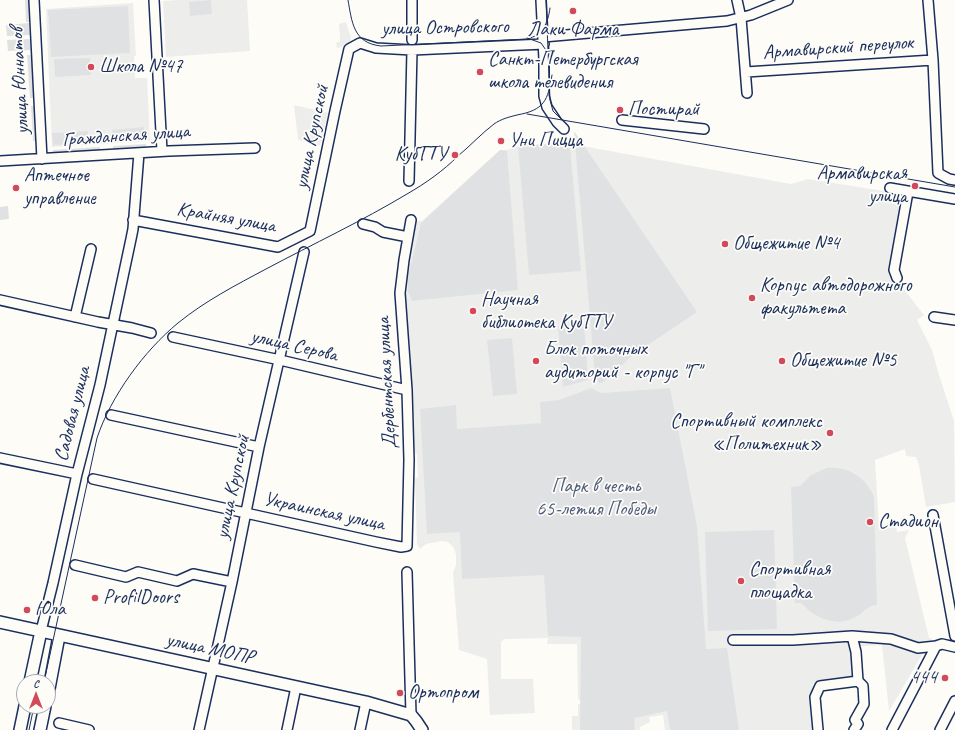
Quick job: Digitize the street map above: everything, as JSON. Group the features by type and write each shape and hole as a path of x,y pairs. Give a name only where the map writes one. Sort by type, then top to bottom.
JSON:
{"main road":[{"name":"улица МОПР","path":"0,622 40,637 213,668 366,702 411,716"},
{"name":"Садовая улица","path":"32,674 40,637"},
{"path":"52,674 58,641"},
{"path":"20,730 23,714"},
{"path":"40,730 43,714"},
{"path":"411,716 422,730"}],"street":[{"name":"улица Юннатов","path":"34,0 42,159"},
{"path":"154,0 162,151"},
{"path":"412,0 412,40"},
{"path":"541,0 544,40 545,101 547,107 557,122 564,129"},
{"path":"737,0 741,18 747,93"},
{"name":"улица Островского","path":"349,49 360,43 376,48 412,50 544,40 727,21 741,18 788,0"},
{"path":"928,0 933,60 938,173 949,179 955,180"},
{"name":"улица Крупской","path":"310,231 349,49"},
{"path":"408,180 412,50"},
{"name":"Армавирский переулок","path":"746,72 933,60"},
{"path":"622,120 704,129"},
{"name":"Гражданская улица","path":"0,161 162,151 255,148"},
{"name":"Садовая улица","path":"40,637 77,474 100,385 131,239 139,153"},
{"path":"890,188 955,199"},
{"path":"897,278 894,270 908,192"},
{"name":"Крайняя улица","path":"133,220 278,247 310,231"},
{"name":"Дербентская улица","path":"407,546 409,460 407,390 400,293 411,220"},
{"path":"363,224 375,227 383,232 408,237"},
{"path":"75,317 91,249"},
{"name":"улица Крупской","path":"199,730 232,582 259,446 304,252"},
{"path":"0,300 152,333"},
{"path":"934,317 955,320"},
{"name":"улица Серова","path":"172,337 280,360 407,390"},
{"path":"111,415 259,446"},
{"path":"0,458 77,474"},
{"name":"Украинская улица","path":"93,479 376,542 401,547 407,546"},
{"path":"933,515 955,636"},
{"path":"75,565 126,577 138,572 177,581 193,574 232,582"},
{"path":"407,572 411,716"},
{"path":"733,640 793,640 852,636 891,639 918,648 942,644 955,647"},
{"path":"852,636 856,652 858,681 863,686 864,704 856,720 858,724 854,730"},
{"path":"892,730 936,646"},
{"path":"818,730 815,697 820,686 858,681"},
{"path":"287,730 296,687"},
{"path":"940,730 955,701"},
{"path":"360,730 366,702"},
{"path":"59,723 89,730"}],"shaded area":[{"path":"247,0 250,51 166,57 163,1"},
{"name":"Школа №47","path":"133,3 136,56 134,56 135,78 147,78 150,141 52,147 46,9"},
{"path":"346,22 351,38 348,46 337,48 336,43 340,41 339,24"},
{"path":"294,105 328,113 320,146 298,140"},
{"path":"566,143 791,184 808,179 884,191 902,201 891,273 924,315 917,320 932,350 954,421 955,502 926,507 919,465 916,457 906,456 905,449 875,460 879,529 896,526 897,532 909,530 905,538 929,638 932,638 889,711 882,645 851,647 853,679 813,683 811,697 812,730 665,730 663,715 649,717 650,722 640,727 640,730 572,730 572,716 578,716 578,704 580,704 580,700 578,699 577,644 547,644 548,638 504,639 501,642 501,679 533,679 535,713 490,715 487,659 459,650 453,573 456,565 454,548 448,542 441,541 426,544 420,549 417,544 415,479 418,477 417,454 414,452 403,290 413,221 422,221 500,150 507,150 521,145"}],"green space":[{"path":"25,0 31,0 32,22 26,22"},
{"path":"211,0 212,14 190,16 189,2"},
{"path":"128,6 130,53 51,57 48,10"},
{"path":"29,23 30,35 7,36 6,25"},
{"path":"30,39 31,50 8,51 7,40"},
{"path":"27,55 33,55 35,98 30,98"},
{"path":"90,58 91,75 55,77 54,59"},
{"path":"31,106 37,106 39,141 33,141"},
{"path":"144,127 145,139 113,142 112,130"},
{"path":"88,131 88,143 53,145 52,133"},
{"path":"574,131 697,312 633,355 602,383 599,383 595,376"},
{"path":"146,144 146,149 113,151 113,146"},
{"path":"557,144 570,146 581,271 529,275 518,146"},
{"path":"100,147 101,153 53,155 53,150"},
{"path":"500,150 507,151 518,290 412,301 408,292 408,277 421,223"},
{"path":"8,206 9,219 0,220 0,207"},
{"path":"584,324 588,380 563,387 558,326"},
{"path":"512,338 517,394 493,396 487,340"},
{"name":"Парк в честь 65-летия Победы","path":"591,388 601,393 670,388 697,526 706,649 727,648 739,730 670,730 667,711 634,718 635,730 580,730 581,637 548,636 544,575 462,579 460,532 427,534 420,409 456,405 457,429 541,423 540,402 559,400"},
{"path":"827,468 842,469 855,474 871,490 874,497 877,605 868,608 856,617 841,622 826,620 813,613 801,603 795,603 791,487 800,486 811,475"},
{"name":"Спортивная площадка","path":"774,530 777,629 708,631 705,532"}],"tram line":[{"path":"348,0 353,23 359,36 365,41 381,46 527,39 537,35 544,28 548,19 550,8"},
{"path":"546,0 550,100 553,111 561,119"},
{"path":"527,38 541,43 548,53"},
{"path":"46,674 97,438 111,406 130,375 141,361 165,334 188,315 210,300 232,287 373,214 414,190 440,172 485,131 502,119 526,113 539,107 549,92 552,75"},
{"path":"527,114 955,187"},
{"path":"29,730 32,714"}],"place":[{"name":"Лаки Фарма","path":"573,11"},
{"name":"Школа №47","path":"91,67"},
{"name":"Санкт-Петербургская школа телевидения","path":"480,72"},
{"name":"Постирай","path":"620,110"},
{"name":"Уни Пицца","path":"501,141"},
{"name":"КубГТУ","path":"455,155"},
{"name":"Армавирская улица","path":"915,186"},
{"name":"Аптечное управление","path":"16,188"},
{"name":"Общежитие №4","path":"725,244"},
{"name":"Корпус автодорожного факультета","path":"752,298"},
{"name":"Научная библиотека КубГТУ","path":"473,311"},
{"name":"Блок поточных аудиторий - корпус \"Г\"","path":"536,361"},
{"name":"Общежитие №5","path":"782,361"},
{"name":"Спортивный комплекс «Политехник»","path":"830,433"},
{"name":"Стадион","path":"870,522"},
{"name":"Спортивная площадка","path":"741,581"},
{"name":"ProfilDoors","path":"95,598"},
{"name":"Юла","path":"27,610"},
{"name":"444","path":"945,678"},
{"name":"Ортопром","path":"400,693"}]}
